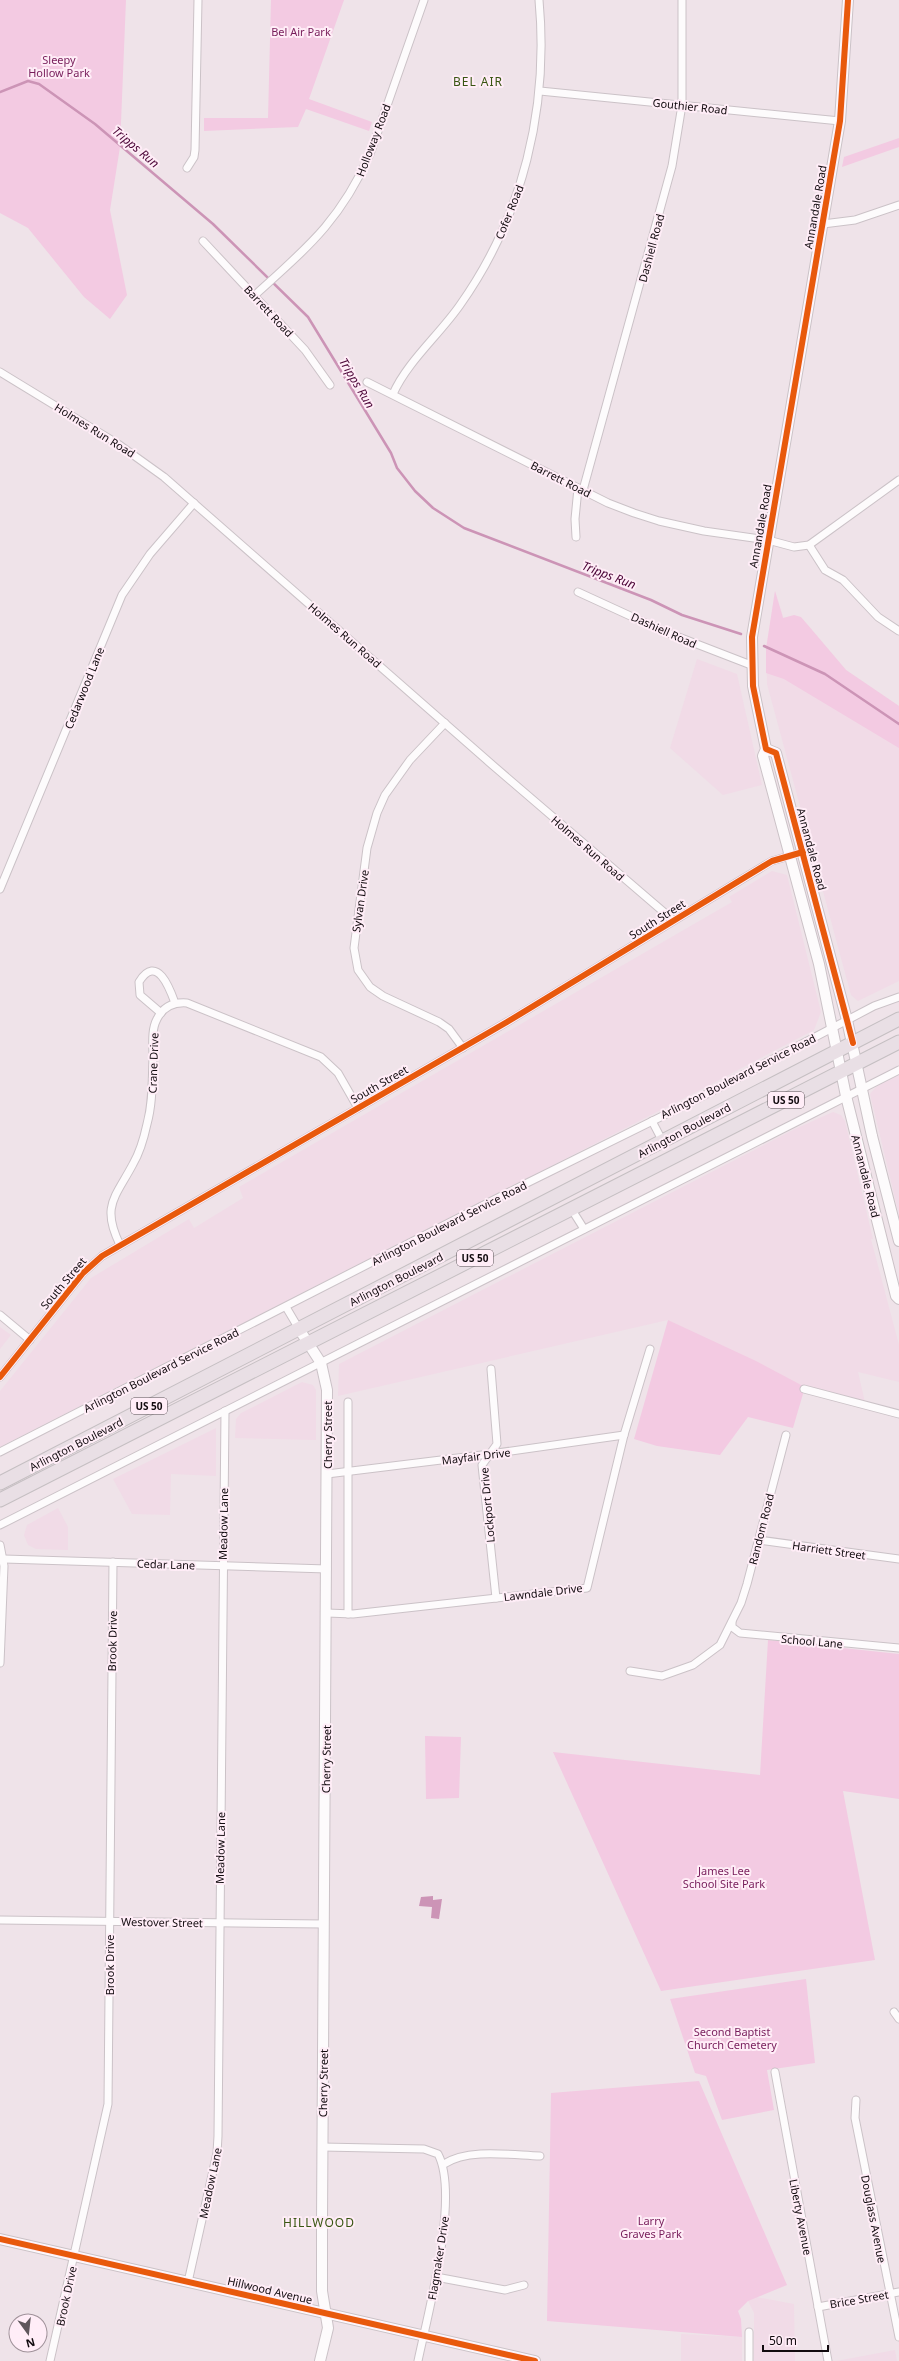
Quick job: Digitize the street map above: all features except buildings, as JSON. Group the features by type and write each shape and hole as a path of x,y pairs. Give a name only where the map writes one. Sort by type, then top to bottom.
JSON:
{"highway":[{"name":"Arlington Boulevard","path":"0,1483 899,1019"},
{"name":"Arlington Boulevard","path":"0,1500 308,1342 572,1210 899,1042"}],"main road":[{"name":"Annandale Road","path":"848,0 840,120 752,637 751,665 755,700 766,749 763,756 790,855 833,1027 846,1096 891,1278 899,1299"},
{"name":"Annandale Road","path":"766,749 776,753 803,852 858,1063 872,1136 899,1241"},
{"name":"Cherry Street","path":"299,1329 321,1363 327,1390 327,1613 322,2291 328,2328 320,2361"},
{"name":"Hillwood Avenue","path":"0,2239 424,2336 516,2359 535,2361"}],"street":[{"path":"188,168 194,157 198,0"},
{"name":"Holloway Road","path":"258,293 316,240 333,220 359,177 370,154 424,0"},
{"name":"Cofer Road","path":"393,394 401,378 461,305 503,231 528,157 540,91 542,56 539,0"},
{"name":"Dashiell Road","path":"576,537 575,519 580,489 668,186 682,105 682,0"},
{"name":"Gouthier Road","path":"540,91 840,120"},
{"path":"823,224 855,220 899,205"},
{"name":"Barrett Road","path":"203,240 258,293 305,350 330,385"},
{"name":"Holmes Run Road","path":"0,372 118,444 164,477 673,920"},
{"name":"Barrett Road","path":"367,382 608,503 660,521 768,540 794,547 809,545"},
{"path":"899,480 809,545 825,570 844,580 878,616 899,631"},
{"name":"Cedarwood Lane","path":"0,890 122,595 150,554 194,503"},
{"name":"Dashiell Road","path":"578,592 670,634 751,665"},
{"name":"Sylvan Drive","path":"445,723 410,760 385,795 377,813 367,848 354,948 358,970 370,987 383,996 439,1022 456,1036 462,1048"},
{"name":"South Street","path":"0,1377 92,1263 120,1245 462,1048 772,861 803,852"},
{"path":"176,1003 167,980 163,976 153,972 147,974 139,982 140,995 161,1013 176,1003 187,1003 222,1016 321,1058 338,1073 358,1108"},
{"name":"Arlington Boulevard Service Road","path":"0,1452 652,1121 874,1006 899,997"},
{"name":"Crane Drive","path":"120,1245 113,1226 111,1206 113,1198 134,1164 144,1138 152,1096 154,1028 161,1013"},
{"path":"0,1525 899,1070"},
{"path":"652,1121 663,1142"},
{"path":"572,1210 584,1229"},
{"name":"Cherry Street","path":"286,1307 299,1329"},
{"path":"0,1315 30,1340"},
{"name":"Lawndale Drive","path":"327,1613 348,1614 587,1588 624,1435 650,1349"},
{"name":"Lockport Drive","path":"491,1369 497,1444 482,1464 496,1598"},
{"path":"804,1389 899,1414"},
{"name":"Cherry Street","path":"348,1402 348,1614"},
{"name":"Meadow Lane","path":"188,2282 217,2153 225,1411"},
{"name":"Mayfair Drive","path":"327,1474 490,1454 624,1435"},
{"name":"Random Road","path":"630,1671 662,1676 693,1666 720,1645 732,1622 748,1584 786,1435"},
{"name":"Harriett Street","path":"759,1540 899,1559"},
{"path":"0,1545 4,1559 4,1603 0,1663"},
{"name":"Cedar Lane","path":"4,1559 327,1569"},
{"name":"Brook Drive","path":"50,2361 75,2256 108,2104 113,1562"},
{"name":"School Lane","path":"732,1622 735,1631 740,1633 899,1648"},
{"name":"Westover Street","path":"0,1920 324,1924"},
{"path":"894,2012 899,2019"},
{"name":"Liberty Avenue","path":"774,2072 828,2361"},
{"name":"Douglass Avenue","path":"856,2100 856,2118 899,2337"},
{"path":"322,2147 424,2149 438,2154 444,2164 453,2158 465,2155 540,2156"},
{"name":"Flagmaker Drive","path":"418,2361 446,2221 444,2164"},
{"path":"436,2277 505,2290 524,2285"},
{"name":"Brice Street","path":"818,2307 899,2292"},
{"path":"749,2332 749,2361"}],"shaded area":[{"path":"775,591 790,638 807,624 846,670 899,706 899,981 858,1001 851,995 767,684 766,649"},
{"path":"697,659 737,674 762,785 723,795 670,748"},
{"path":"772,871 787,875 821,1012 814,1030 700,1090 0,1447 0,1391 91,1278 189,1219 194,1228 243,1198 239,1187 732,902 729,897"},
{"path":"899,1075 899,1215 870,1094 877,1086"},
{"path":"833,1112 841,1115 845,1121 873,1239 871,1239 899,1345 899,1382 858,1372 865,1402 805,1387 668,1320 338,1396 339,1364 795,1129"},
{"path":"0,1327 11,1335 0,1349"},
{"path":"302,1382 313,1385 316,1390 316,1440 235,1438 236,1419 241,1413"},
{"path":"216,1428 216,1476 171,1474 170,1515 132,1514 113,1479"},
{"path":"58,1508 68,1527 68,1550 36,1549 28,1545 24,1535 27,1525"},
{"path":"433,1896 433,1900 442,1899 439,1919 431,1918 432,1907 419,1906 421,1897"},
{"path":"745,2295 794,2304 795,2361 754,2361 754,2313"},
{"path":"681,2334 742,2337 742,2361 681,2361"},
{"path":"895,2350 897,2361 836,2361"}],"green space":[{"name":"Sleepy Hollow Park","path":"0,0 126,0 120,147 110,210 127,295 110,319 84,297 28,228 0,213"},
{"name":"Bel Air Park","path":"271,0 344,0 309,99 372,122 369,131 306,109 298,127 204,131 204,118 268,118"},
{"path":"899,138 899,147 842,167 844,157"},
{"path":"775,591 783,618 794,615 801,617 846,670 899,706 899,748 784,679 766,673 766,649"},
{"path":"668,1320 756,1361 805,1387 793,1428 748,1417 720,1455 657,1446 634,1439"},
{"name":"James Lee School Site Park","path":"768,1640 899,1654 899,1799 843,1791 875,1960 661,1991 553,1752 760,1775"},
{"path":"425,1736 461,1737 459,1798 426,1799"},
{"name":"Second Baptist Church Cemetery","path":"806,1979 815,2063 767,2070 774,2110 722,2120 706,2076 695,2073 670,1999"},
{"name":"Larry Graves Park","path":"699,2081 787,2285 748,2301 738,2311 741,2319 742,2337 547,2321 551,2093"}],"waterway":[{"name":"Tripps Run","path":"0,92 28,81 39,84 95,124 213,224 308,317 391,453 397,468 415,491 433,508 464,528 651,600 682,615 741,634"},
{"name":"Tripps Run","path":"764,646 825,674 899,724"}],"cycle path":[{"path":"848,0 840,121 752,637 753,686 766,749 776,753 853,1043"},
{"path":"0,1377 83,1273 102,1256 507,1022 772,861 803,852"},
{"path":"0,2239 535,2361"}],"district":[{"name":"BEL AIR","path":"478,81"},
{"name":"HILLWOOD","path":"319,2222"}]}
